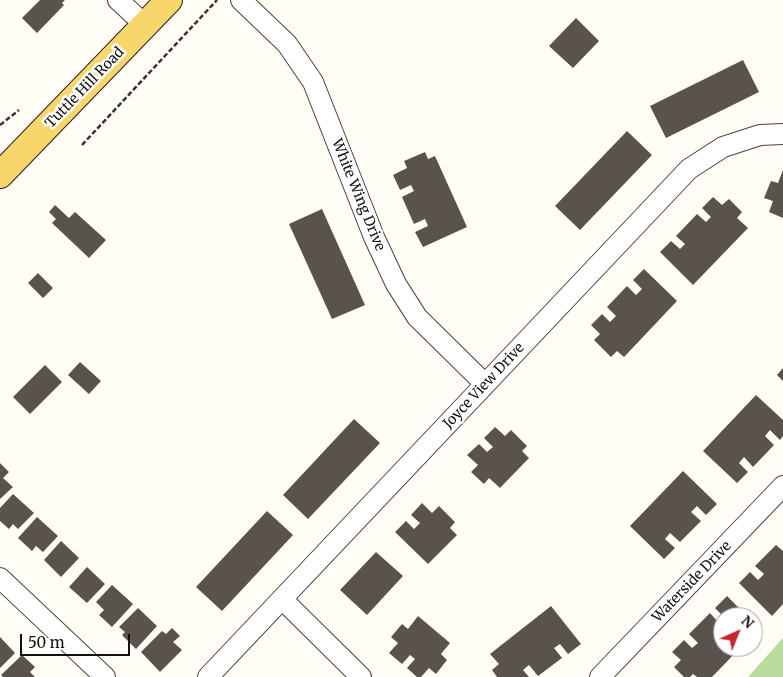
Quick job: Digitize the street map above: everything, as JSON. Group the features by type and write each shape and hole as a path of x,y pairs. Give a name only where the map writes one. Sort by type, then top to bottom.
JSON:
{"main road":[{"name":"Tuttle Hill Road","path":"0,175 169,0"}],"street":[{"path":"118,0 145,26"},
{"name":"White Wing Drive","path":"241,0 287,44 313,82 374,237 401,292 417,317 485,384"},
{"name":"Joyce View Drive","path":"208,677 689,169 723,146 760,135 783,134"},
{"name":"Waterside Drive","path":"600,677 783,486"},
{"path":"0,578 105,677"},
{"path":"282,599 361,677"}],"path":[{"path":"82,145 217,0"},
{"path":"0,125 19,110"}],"green space":[{"path":"783,638 783,677 748,677"}],"building":[{"path":"40,0 65,0 62,3 64,5 37,33 22,18"},
{"path":"576,18 599,41 573,68 549,46"},
{"path":"743,60 759,92 666,138 650,106"},
{"path":"627,131 652,155 580,230 555,206"},
{"path":"425,152 428,159 435,156 467,227 423,247 415,232 428,226 425,219 414,224 402,197 414,191 411,185 400,190 393,175 407,168 404,161"},
{"path":"783,170 783,218 769,212 773,201 764,198 771,181 778,183"},
{"path":"713,197 722,205 729,199 742,212 737,218 748,228 693,285 660,252 671,241 680,249 685,244 676,236 697,214 706,222 711,217 702,208"},
{"path":"55,205 69,218 75,212 106,240 89,258 52,223 56,219 49,212"},
{"path":"322,209 365,305 332,319 289,224"},
{"path":"644,269 677,301 624,357 617,351 611,357 594,340 600,334 591,325 602,314 610,322 616,316 607,307 627,286 636,295 642,289 633,280"},
{"path":"38,273 53,288 43,298 28,283"},
{"path":"80,362 101,381 89,394 68,375"},
{"path":"45,365 62,382 30,414 13,397"},
{"path":"783,368 783,381 777,375"},
{"path":"756,395 783,420 783,436 780,440 770,430 765,436 774,445 753,467 744,457 739,463 748,472 737,483 703,451"},
{"path":"354,419 380,443 308,519 283,495"},
{"path":"495,427 505,436 511,430 527,446 522,451 529,458 500,488 489,478 484,484 471,472 478,465 467,455 479,444 487,452 493,447 484,438"},
{"path":"0,463 9,472 3,478 13,487 0,499"},
{"path":"683,471 717,504 706,515 697,506 691,512 701,521 680,542 670,533 665,539 675,548 664,559 630,526"},
{"path":"13,494 34,513 18,529 13,524 9,529 0,521 0,508"},
{"path":"422,503 432,513 439,506 455,522 450,528 457,535 428,564 395,532 406,521 414,529 420,523 411,515"},
{"path":"267,511 293,535 222,611 196,587"},
{"path":"37,517 58,536 43,552 36,546 32,551 18,538"},
{"path":"61,541 79,558 61,577 44,560"},
{"path":"776,545 783,551 783,604 772,616 739,583 750,572 758,580 764,574 755,566"},
{"path":"376,552 403,576 367,615 340,590"},
{"path":"87,567 105,584 87,603 69,587"},
{"path":"112,585 133,604 112,627 99,615 104,610 96,602"},
{"path":"727,596 738,607 716,607"},
{"path":"551,606 581,644 568,654 560,644 554,648 562,658 538,676 529,665 523,670 529,677 497,677 492,670 499,664 490,654"},
{"path":"138,608 157,626 136,649 122,635 125,632 119,627"},
{"path":"710,613 713,616 713,657 731,657 712,677 697,677 693,674 690,677 684,677 674,667 681,660 672,652 684,640 692,648 698,643 689,634"},
{"path":"418,616 450,643 441,654 447,660 436,674 429,668 421,677 417,677 407,668 415,659 410,655 402,664 389,653 398,643 391,637 402,624 408,629"},
{"path":"172,628 180,636 173,642 182,650 160,672 141,652 162,631 166,634"},
{"path":"0,637 15,653 0,668"},
{"path":"22,655 35,667 30,672 35,677 3,677 1,675"}]}
